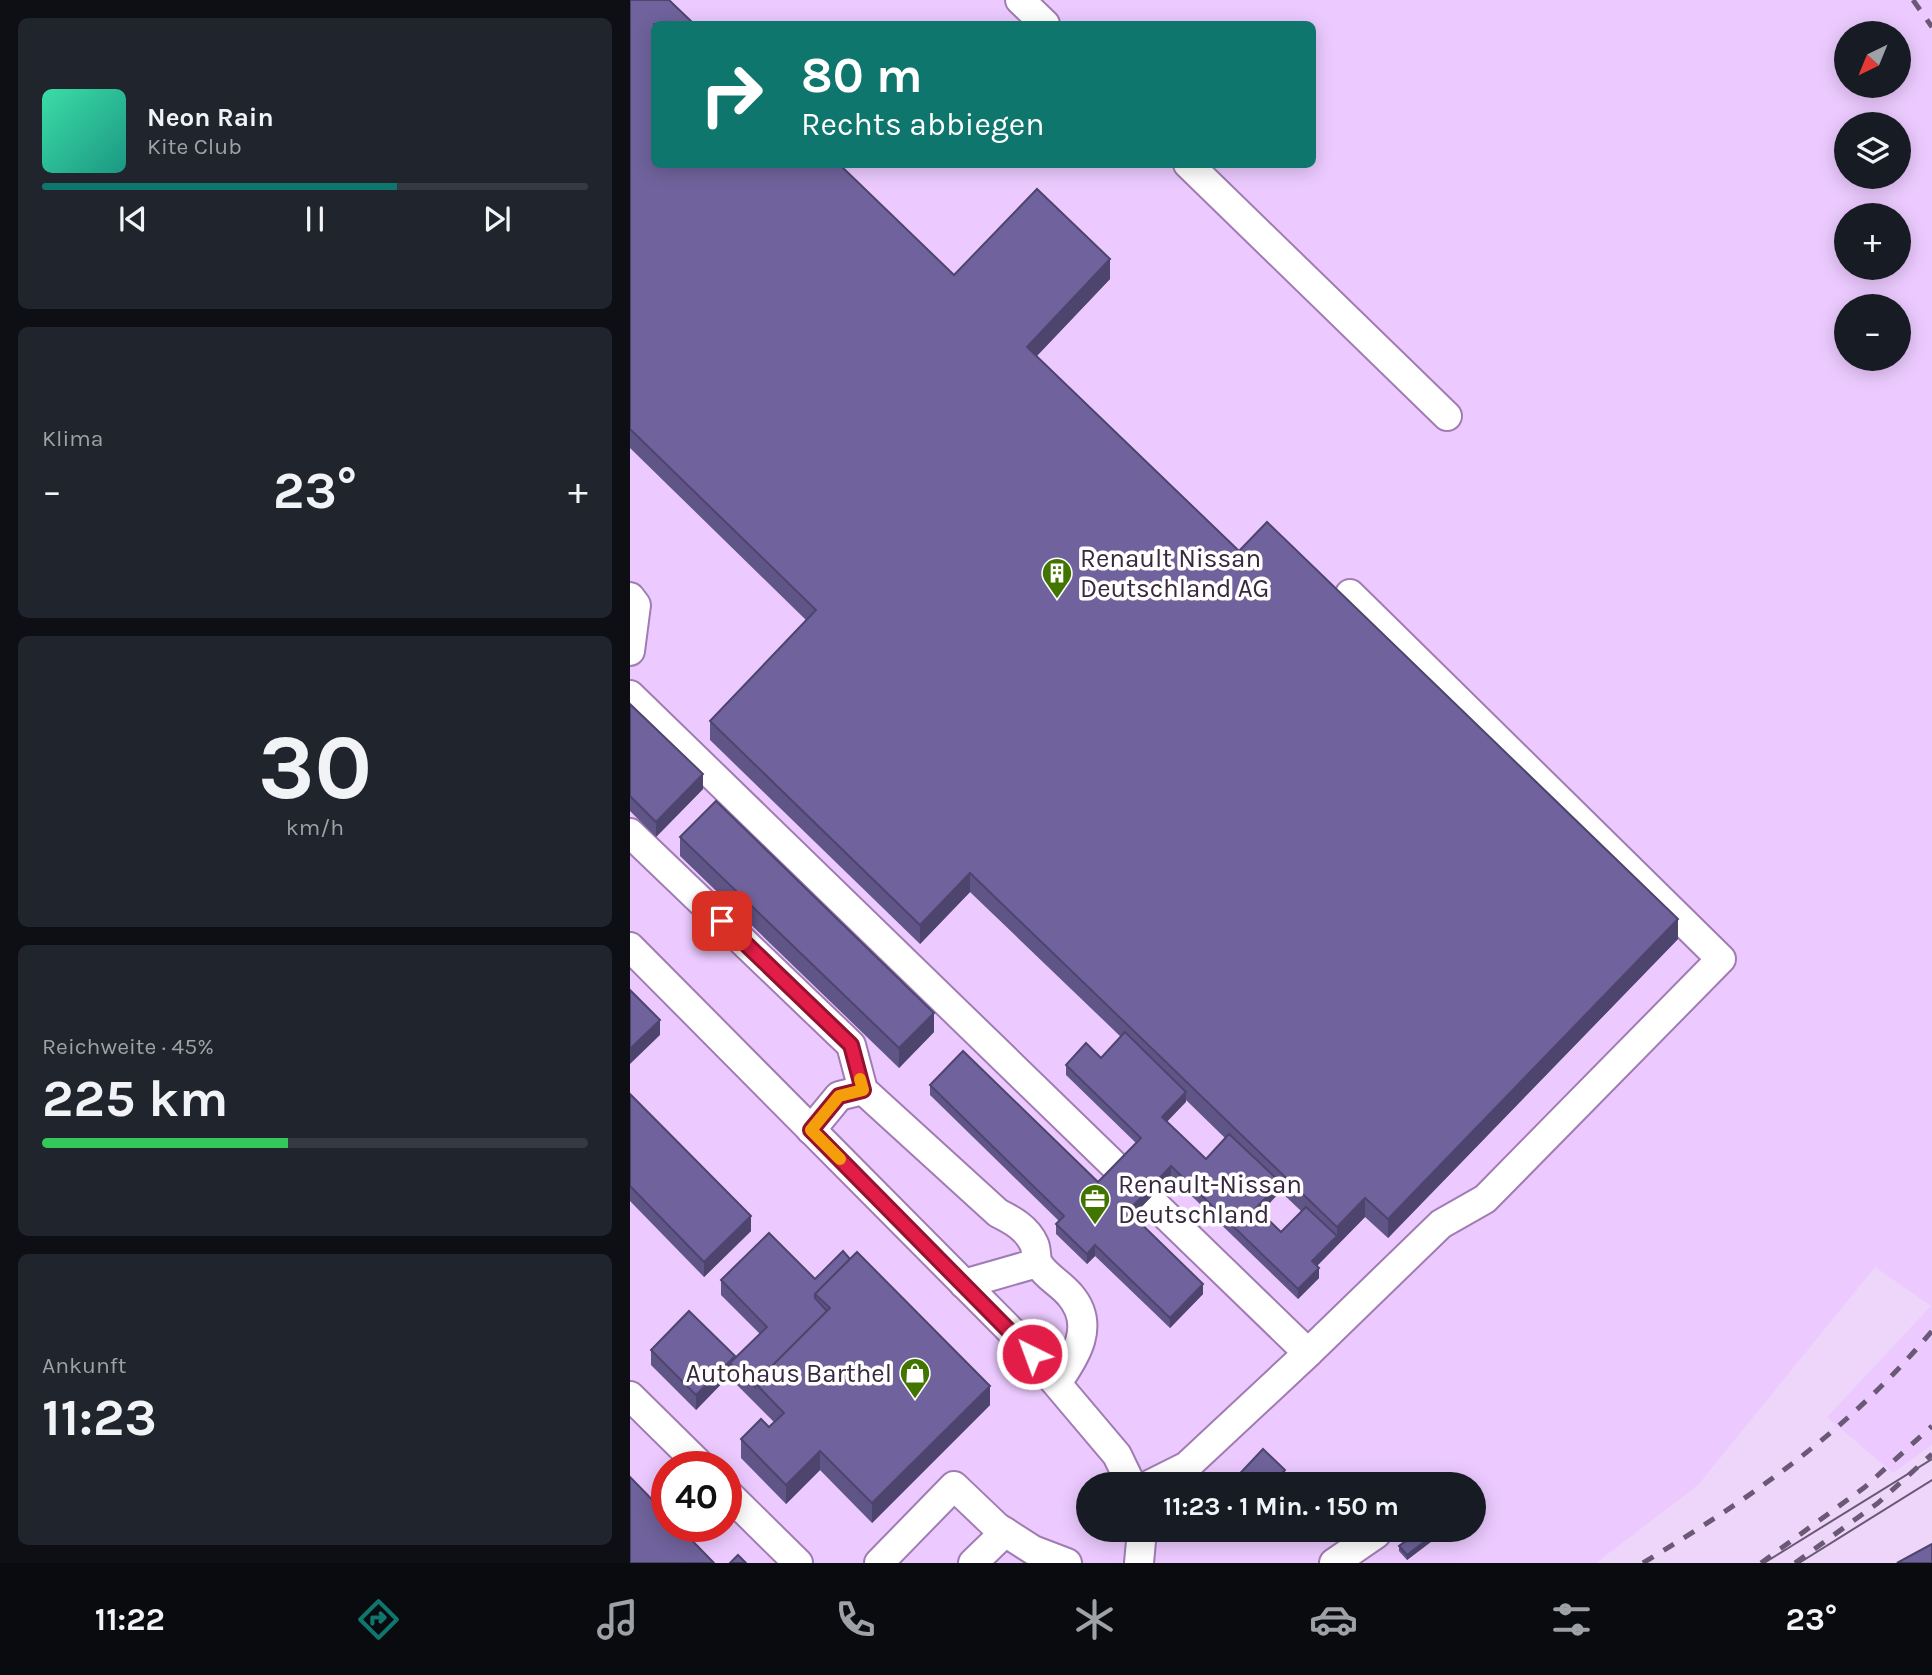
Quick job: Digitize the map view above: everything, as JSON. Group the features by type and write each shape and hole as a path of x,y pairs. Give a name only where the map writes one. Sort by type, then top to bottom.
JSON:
{"street":[{"path":"1020,0 1042,21"},
{"path":"1192,168 1447,416"},
{"path":"1175,1472 1187,1466 1441,1224 1485,1199 1721,959 1350,594"},
{"path":"630,597 636,606 630,651"},
{"path":"630,695 1119,1170"},
{"path":"630,833 851,1045 863,1090 998,1213 1019,1224 1034,1244 1037,1263 1054,1282 1070,1294 1082,1314 1082,1339 1075,1358 1057,1383"},
{"path":"630,947 1019,1339 1116,1455 1125,1472"},
{"path":"811,1130 839,1096 863,1090"},
{"path":"1149,1199 1308,1353"},
{"path":"964,1284 1037,1263"},
{"path":"630,1396 686,1451"},
{"path":"879,1563 954,1486 1005,1532 1054,1561"},
{"path":"742,1508 798,1563"},
{"path":"974,1563 1005,1532"},
{"path":"1139,1563 1141,1542"},
{"path":"1334,1563 1364,1542"}],"shaded area":[{"path":"630,0 1932,0 1932,1445 1893,1473 1827,1417 1931,1306 1875,1267 1698,1485 1596,1563 630,1563"}],"building":[{"name":"Renault Nissan Deutschland AG","path":"630,0 669,0 691,21 651,21 651,168 843,168 954,275 1037,189 1110,259 1027,347 1239,551 1267,522 1678,919 1388,1219 1365,1198 1337,1227 970,873 920,925 710,721 816,610 630,429"},
{"path":"630,704 703,774 656,822 630,796"},
{"path":"716,801 934,1013 899,1048 680,837"},
{"path":"630,990 660,1020 630,1049"},
{"path":"1125,1032 1186,1092 1162,1117 1206,1159 1229,1134 1280,1182 1256,1208 1281,1232 1306,1207 1337,1236 1312,1261 1319,1268 1298,1289 1171,1166 1128,1211 1203,1284 1170,1318 1095,1245 1087,1254 1056,1224 1064,1216 930,1085 963,1051 1098,1182 1141,1138 1066,1065 1086,1043 1101,1058"},
{"path":"630,1094 751,1216 704,1262 630,1186"},
{"path":"769,1233 815,1279 843,1251 850,1259 815,1294 815,1298 827,1311 755,1383 755,1387 730,1363 767,1327 721,1280"},
{"path":"857,1252 990,1386 872,1503 820,1451 786,1485 741,1439 761,1419 769,1427 784,1413 755,1383 830,1308 815,1294"},
{"path":"689,1311 735,1356 696,1395 651,1350"},
{"path":"1263,1449 1285,1470 1283,1472 1241,1472"},
{"path":"630,1477 651,1499 651,1542 694,1542 714,1563 630,1563"},
{"path":"1404,1542 1424,1542 1407,1555 1399,1546"},
{"path":"1932,1544 1932,1563 1897,1563"},
{"path":"738,1555 746,1563 730,1563"}],"tram line":[{"path":"1764,1563 1932,1459"},
{"path":"1799,1563 1932,1480"}],"railway":[{"path":"1913,0 1932,27"},
{"path":"1643,1563 1761,1487 1833,1431 1900,1367 1932,1331"},
{"path":"1761,1563 1865,1487 1932,1426"},
{"path":"1795,1563 1878,1503 1932,1454"}],"slow traffic":[{"path":"840,1159 811,1130 839,1096 863,1090 860,1079"}],"place":[{"name":"Renault Nissan Deutschland AG","path":"1057,600"},
{"name":"Renault-Nissan Deutschland","path":"1095,1226"},
{"name":"Autohaus Barthel","path":"915,1400"}],"route":[{"path":"722,921 851,1045 863,1090 839,1096 811,1130 1032,1354"}]}
